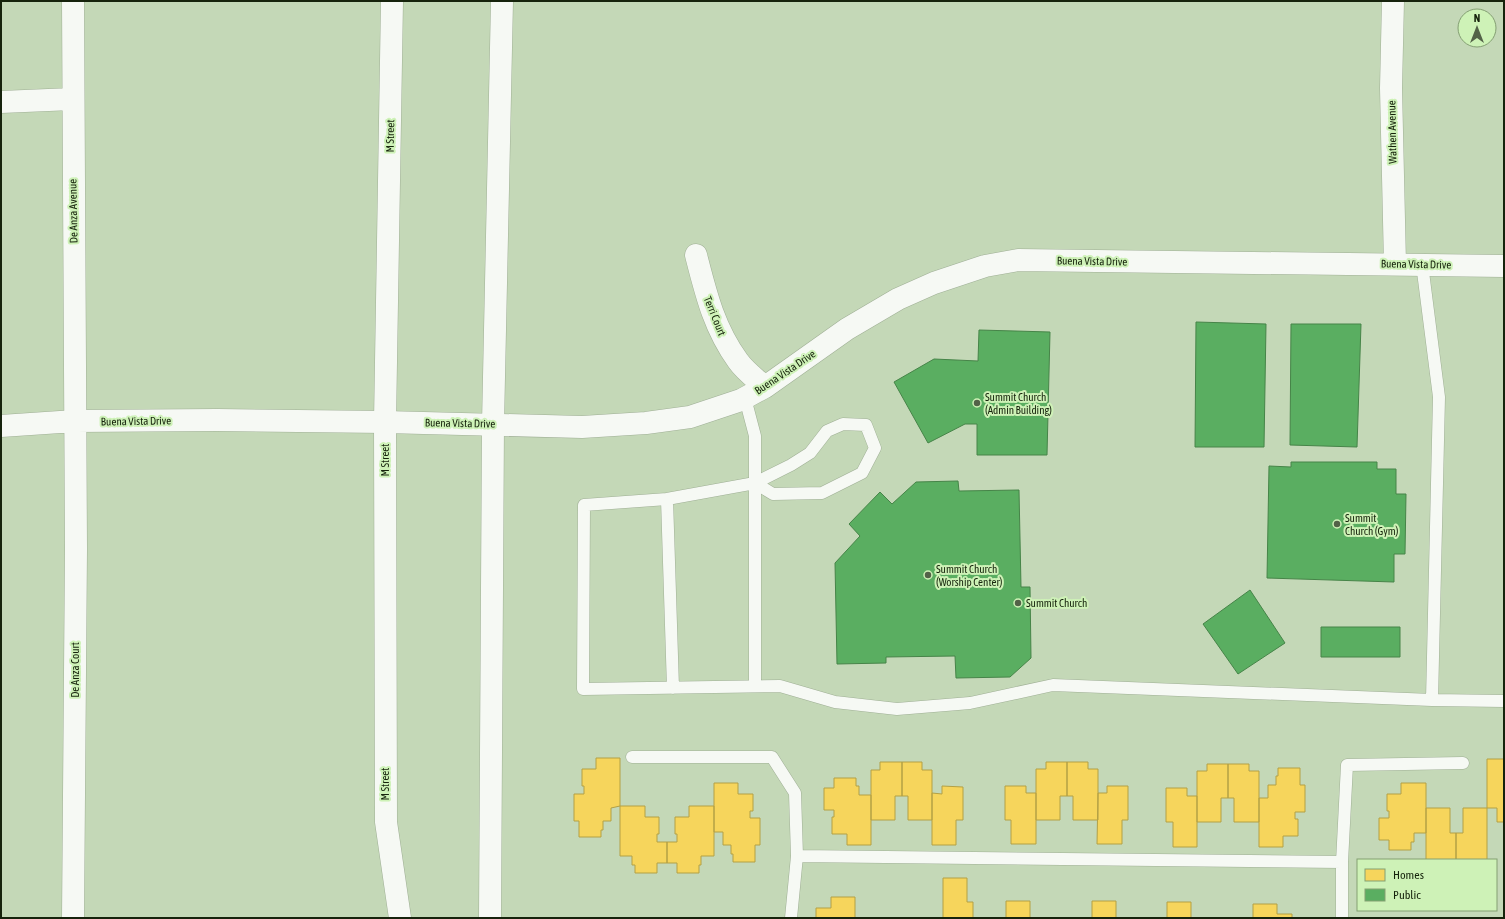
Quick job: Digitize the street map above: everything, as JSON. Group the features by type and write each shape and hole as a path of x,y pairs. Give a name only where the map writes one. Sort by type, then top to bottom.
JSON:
{"street":[{"name":"De Anza Avenue","path":"73,1 72,99 75,421"},
{"name":"M Street","path":"392,1 385,422 386,822 400,918"},
{"path":"490,918 492,424 502,1"},
{"name":"Wathen Avenue","path":"1392,1 1391,88 1396,264"},
{"path":"1,102 72,99"},
{"name":"Terri Court","path":"696,255 707,298 719,332 739,362 765,387"},
{"name":"Buena Vista Drive","path":"1,426 75,421 217,420 492,424 582,427 646,423 690,417 745,398 765,387 847,329 898,299 934,283 992,265 1018,260 1504,266"},
{"name":"De Anza Court","path":"73,918 76,549 75,421"}],"lane":[{"path":"1422,264 1439,397 1432,700"},
{"path":"745,398 755,436 755,686"},
{"path":"755,483 773,494 822,493 862,473 875,448 866,425 843,424 827,431 810,453 791,465 755,483 667,499 584,505 583,690 780,686 835,702 897,709 970,703 1053,685 1432,700 1504,701"},
{"path":"667,499 673,688"},
{"path":"632,757 772,757 795,794 797,856 790,918"},
{"path":"1342,918 1342,862 1348,765 1463,763"},
{"path":"797,856 1342,862"}],"building: Homes":[{"path":"596,758 620,758 620,806 611,808 611,821 603,821 601,837 579,837 579,821 574,821 574,794 584,794 584,786 582,786 582,769 596,769"},
{"path":"1487,759 1504,759 1504,822 1497,822 1497,808 1487,808"},
{"path":"880,762 902,762 902,796 895,796 895,820 871,820 871,770 880,770"},
{"path":"902,762 922,762 922,770 932,770 932,820 908,820 908,796 902,796"},
{"path":"1046,762 1067,762 1067,796 1060,796 1060,820 1036,820 1036,769 1046,769"},
{"path":"1067,762 1088,762 1088,769 1098,769 1098,820 1073,820 1073,796 1067,796"},
{"path":"1207,764 1228,764 1228,798 1221,798 1221,822 1197,822 1197,771 1207,771"},
{"path":"1228,764 1249,764 1249,771 1259,771 1259,822 1234,822 1234,798 1228,798"},
{"path":"1278,768 1300,768 1300,785 1305,785 1305,812 1295,812 1295,819 1298,819 1298,836 1283,836 1283,847 1259,847 1259,798 1268,798 1268,785 1276,785"},
{"path":"834,778 856,778 856,786 859,786 859,795 871,795 871,845 847,845 847,834 832,834 832,817 834,817 834,810 824,810 824,788 834,788"},
{"path":"714,783 738,783 738,794 753,794 753,811 750,811 750,818 760,818 760,845 755,845 755,862 733,862 731,845 723,845 723,832 714,832"},
{"path":"1401,783 1426,783 1426,833 1414,833 1414,842 1411,842 1411,850 1389,850 1389,840 1379,840 1379,818 1389,818 1389,811 1387,811 1387,794 1401,794"},
{"path":"942,786 963,787 963,820 956,820 956,845 932,845 932,793 942,794"},
{"path":"1005,786 1026,786 1026,793 1036,793 1036,844 1011,844 1011,820 1005,820"},
{"path":"1107,786 1128,786 1128,820 1122,820 1122,844 1097,844 1098,793 1107,793"},
{"path":"1166,788 1187,788 1187,796 1197,796 1197,847 1173,847 1173,822 1166,822"},
{"path":"620,806 645,806 645,817 659,817 659,834 657,834 657,842 667,842 667,863 657,863 657,873 635,873 635,865 632,865 632,856 620,856"},
{"path":"689,806 714,806 714,856 701,856 699,873 677,873 677,863 667,863 667,842 677,842 677,834 675,834 675,817 689,817"},
{"path":"1426,808 1450,808 1450,833 1456,833 1456,859 1426,859"},
{"path":"1463,808 1487,808 1487,859 1456,859 1456,833 1463,833"},
{"path":"943,878 967,878 967,902 973,902 973,918 943,918"},
{"path":"831,897 855,897 855,918 816,918 816,908 831,908"},
{"path":"1006,901 1030,901 1030,918 1006,918"},
{"path":"1092,901 1116,901 1116,918 1092,918"},
{"path":"1167,902 1191,902 1191,918 1167,918"},
{"path":"1253,904 1277,904 1277,914 1292,914 1292,918 1253,918"}],"building: Public":[{"path":"1196,322 1266,324 1264,447 1195,447"},
{"path":"1291,324 1361,324 1357,447 1290,445"},
{"name":"Summit Church (Admin Building)","path":"979,330 1050,332 1047,455 977,455 977,424 965,424 928,443 894,382 934,359 978,361"},
{"name":"Summit Church (Gym)","path":"1291,462 1377,462 1377,469 1396,469 1396,494 1406,494 1405,554 1394,554 1394,582 1267,578 1269,466 1291,467"},
{"name":"Summit Church (Worship Center)","path":"958,481 959,491 1019,490 1021,587 1030,587 1031,658 1010,677 956,678 955,656 886,657 886,663 837,664 835,563 860,536 849,524 880,492 892,504 916,482"},
{"path":"1250,590 1285,643 1238,674 1203,624"},
{"path":"1321,627 1400,627 1400,657 1321,657"}],"place":[{"name":"Summit Church (Admin Building)","path":"977,403"},
{"name":"Summit Church (Gym)","path":"1337,524"},
{"name":"Summit Church (Worship Center)","path":"928,575"},
{"name":"Summit Church","path":"1018,603"}]}
